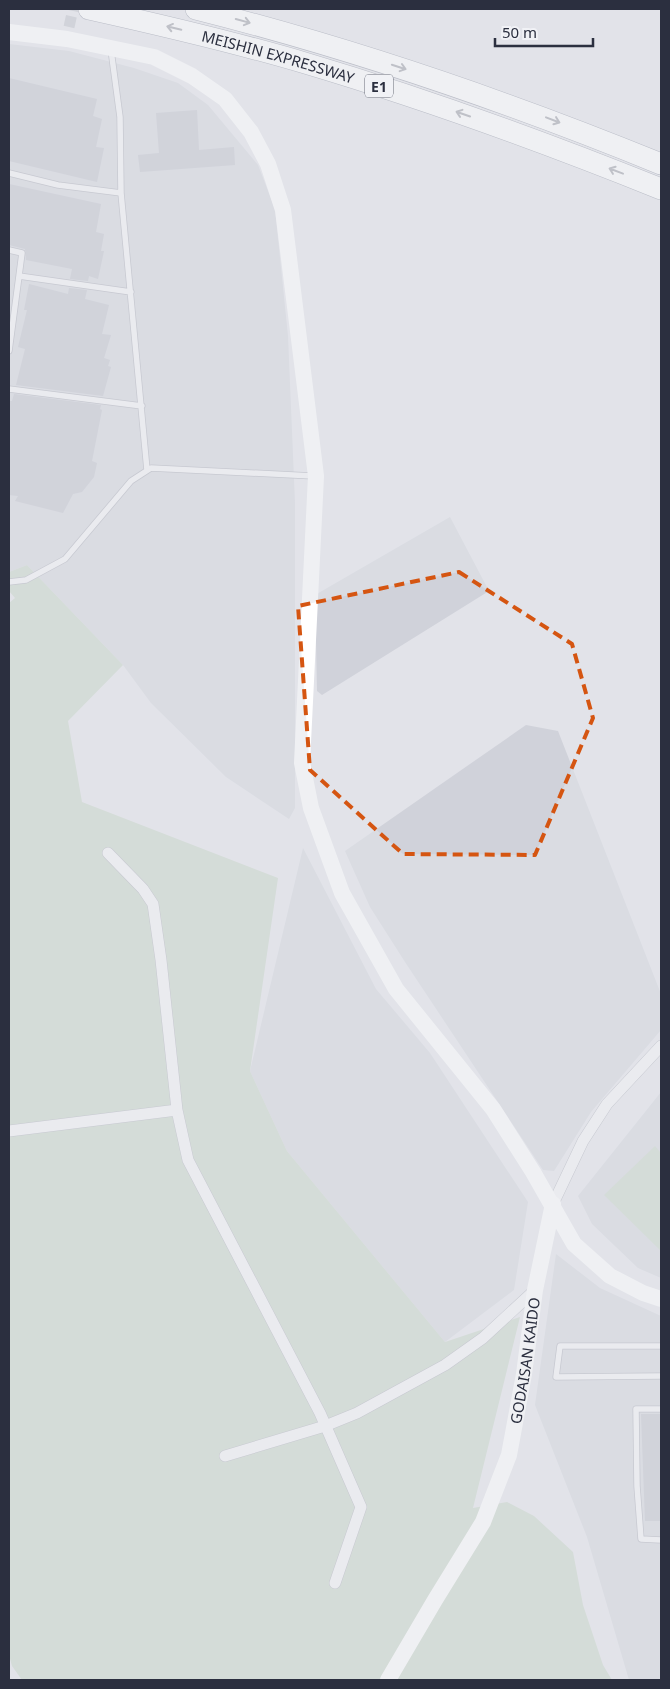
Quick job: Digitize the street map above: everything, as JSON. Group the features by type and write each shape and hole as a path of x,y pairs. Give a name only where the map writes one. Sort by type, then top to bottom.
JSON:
{"highway":[{"name":"MEISHIN EXPRESSWAY","path":"89,9 192,32 368,83 545,143 661,188"},
{"name":"MEISHIN EXPRESSWAY","path":"196,9 310,38 422,74 554,120 661,164"}],"street":[{"path":"9,32 68,33 111,49 154,57 192,76 226,99 251,132 268,164 283,210 316,476 302,763 311,808 342,893 396,990 493,1109 553,1204 574,1244 610,1276 643,1293 661,1299"},
{"path":"108,853 143,889 153,904 177,1110 188,1160 268,1311 325,1426 361,1507 335,1583"},
{"name":"GODAISAN KAIDO","path":"388,1680 484,1522 506,1464 524,1374 535,1290 553,1204 583,1141 607,1104 661,1046"},
{"path":"9,1131 177,1110"},
{"path":"225,1456 325,1426 358,1413 445,1365 483,1338 535,1290"}],"lane":[{"path":"111,49 120,117 121,193 147,470"},
{"path":"9,173 58,185 121,193"},
{"path":"9,250 22,253 12,307 9,350"},
{"path":"19,276 131,292"},
{"path":"9,389 142,406"},
{"path":"9,582 26,580 65,559 131,481 151,468 316,476"},
{"path":"661,1346 560,1346 556,1377 661,1376"},
{"path":"661,1409 636,1409 636,1419 637,1486 641,1539 661,1540"}],"highlighted area":[{"path":"459,572 572,644 593,718 535,855 403,854 310,770 298,606"}],"shaded area":[{"path":"9,44 69,51 134,68 178,83 208,105 258,165 275,209 288,336 295,503 295,808 289,819 226,777 151,703 123,665 27,565 9,572"},
{"path":"450,517 489,591 322,695 317,691 315,595"},
{"path":"526,725 558,731 661,994 661,1030 591,1112 554,1171 543,1170 405,962 370,907 345,851"},
{"path":"303,848 376,989 430,1053 528,1202 514,1290 445,1342 287,1151 250,1071"},
{"path":"661,1092 661,1278 638,1268 592,1224 578,1196"},
{"path":"556,1254 600,1288 661,1316 661,1680 629,1680 587,1537 535,1405"}],"green space":[{"path":"27,565 123,665 68,721 82,802 278,878 250,1071 287,1151 445,1342 520,1317 473,1508 507,1502 534,1516 573,1552 583,1605 603,1665 612,1680 22,1680 12,1666 9,1655 9,603 15,598 9,591 9,572"},
{"path":"655,1146 661,1153 661,1251 604,1195"}],"building":[{"path":"9,78 97,99 93,116 102,119 96,147 104,148 97,182 9,161"},
{"path":"197,110 199,150 234,147 235,165 140,172 138,155 159,153 156,113"},
{"path":"9,184 101,204 96,232 104,234 101,251 104,251 98,279 89,276 88,281 70,279 72,269 26,260 25,249 9,245"},
{"path":"29,284 68,294 69,288 87,290 85,299 109,305 102,334 111,335 104,358 110,360 108,366 111,367 103,396 16,385 25,349 18,347 27,310 24,310"},
{"path":"14,394 101,405 100,409 102,410 92,461 97,463 94,477 82,492 73,494 63,513 15,501 18,496 9,495 9,401 12,401"},
{"path":"641,1414 661,1414 661,1521 645,1521"}],"tunnel":[{"path":"69,27 73,9"}]}
